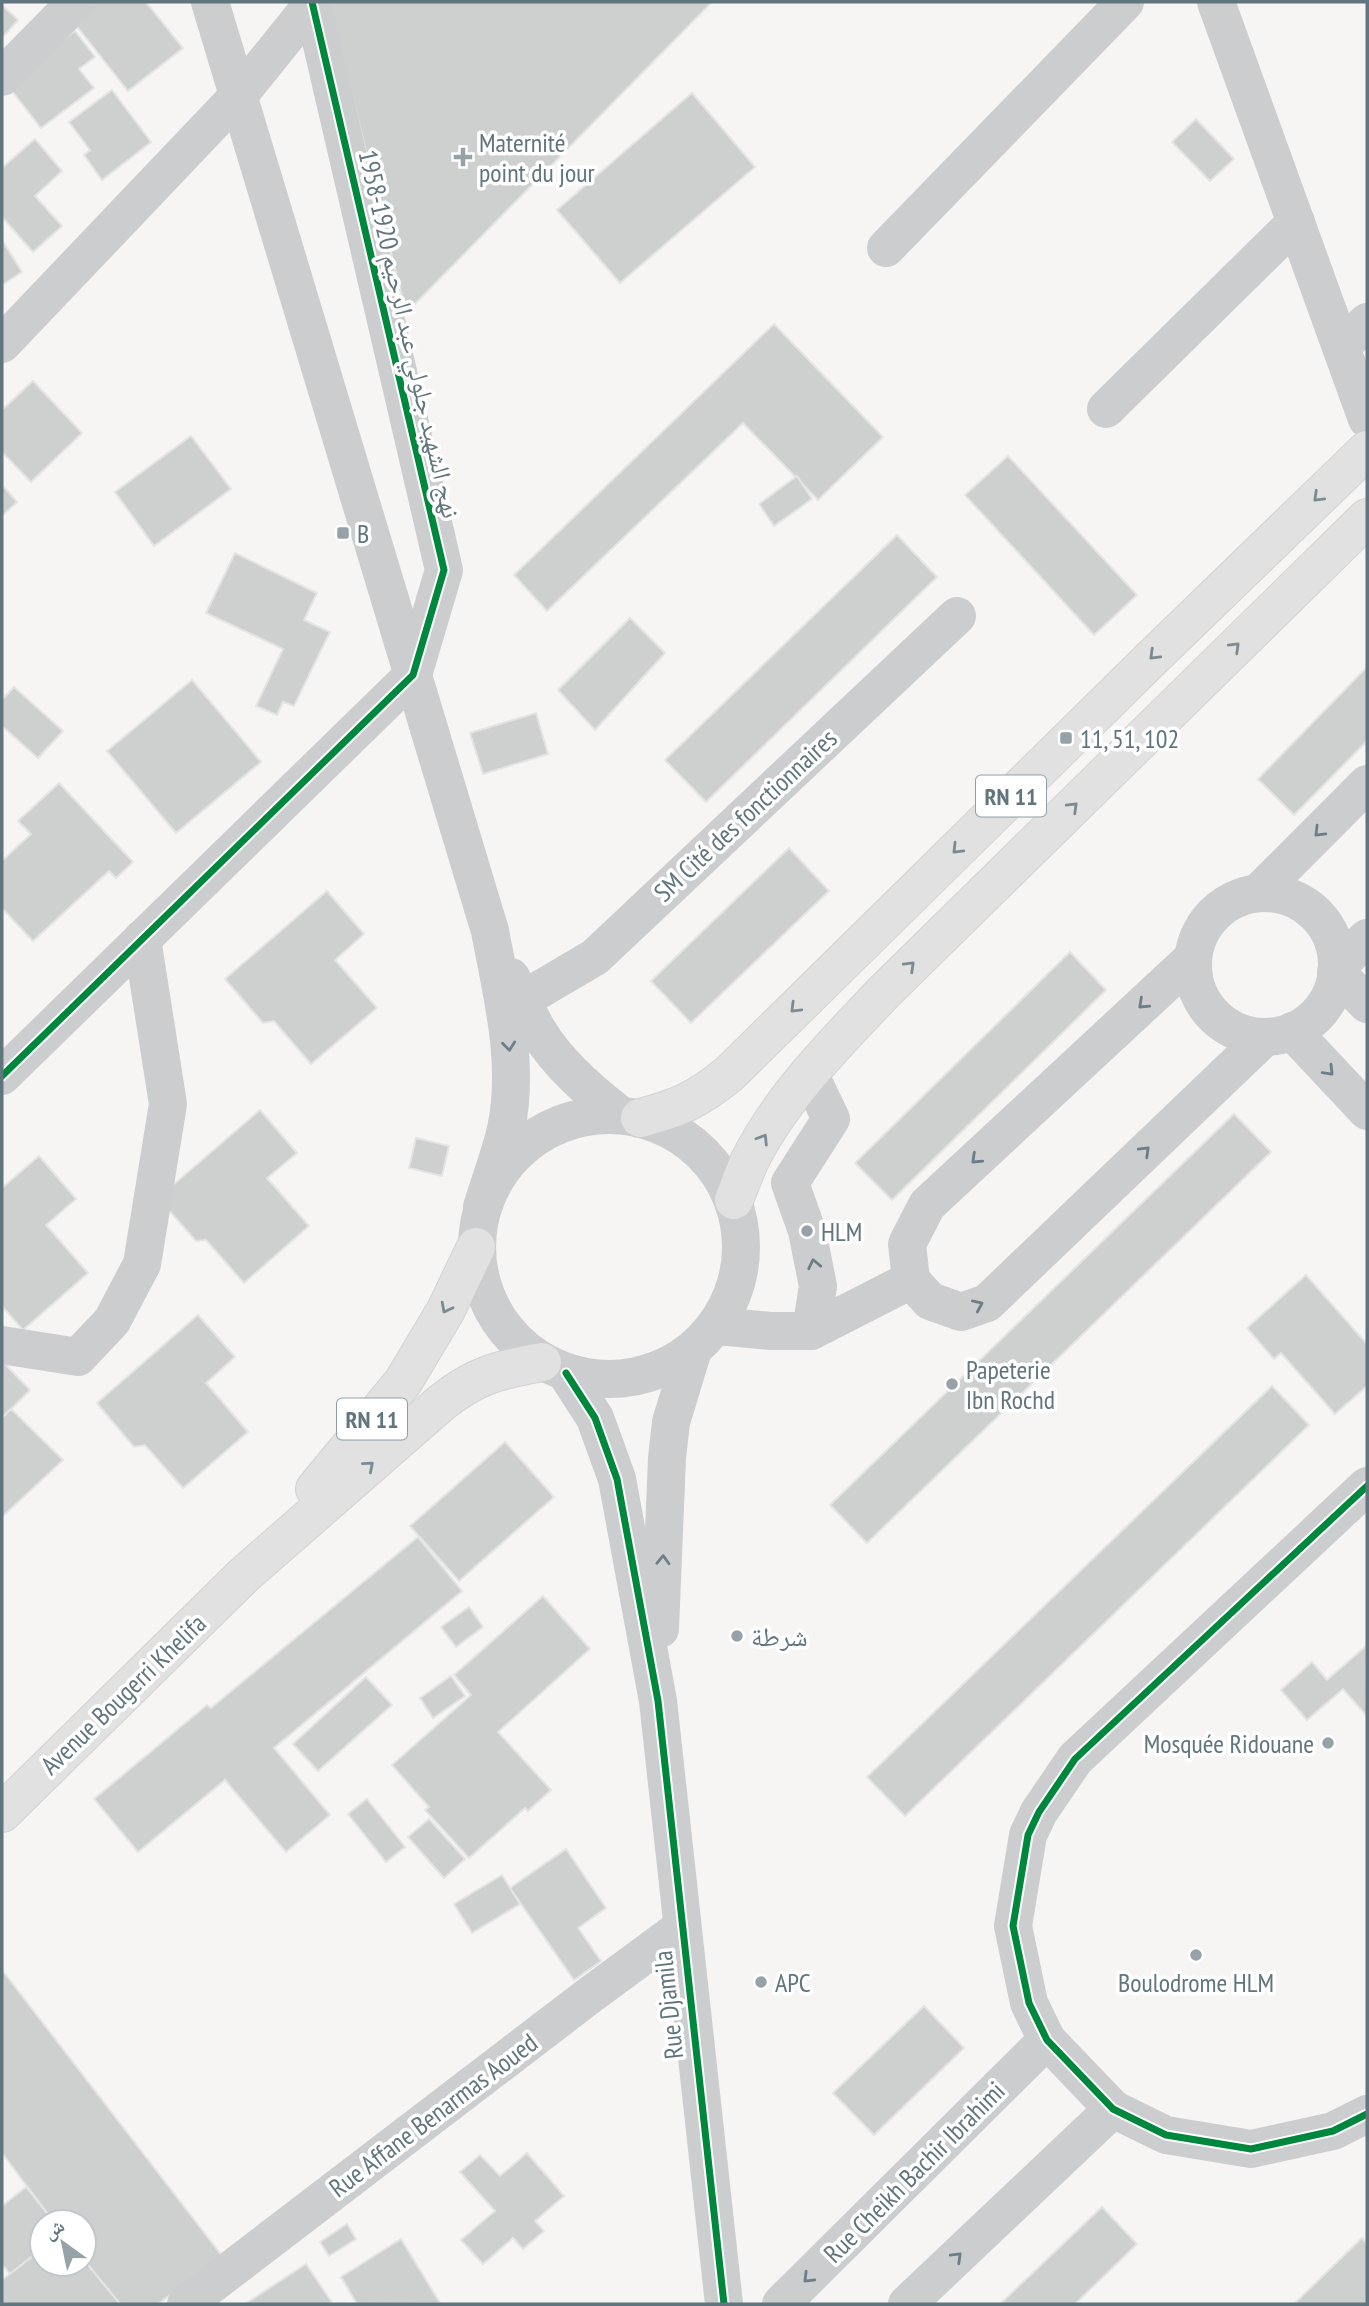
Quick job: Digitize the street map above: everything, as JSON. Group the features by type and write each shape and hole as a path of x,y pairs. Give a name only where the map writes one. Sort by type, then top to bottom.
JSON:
{"main road":[{"name":"RN 11","path":"629,1116 684,1105 706,1093 729,1074 1367,450"},
{"name":"RN 11","path":"734,1200 750,1159 809,1073 884,992 1367,518"},
{"name":"Avenue Bougerri Khelifa","path":"244,1575 403,1382 446,1310 476,1247"},
{"name":"Avenue Bougerri Khelifa","path":"2,1813 244,1575 464,1385 506,1368 554,1368"}],"street":[{"path":"2,77 75,2"},
{"path":"210,2 490,931 510,1051 510,1087 506,1128 482,1207 476,1247 480,1281 493,1313 514,1341 554,1368 595,1418 617,1479 658,1702"},
{"path":"2,344 239,95 313,2"},
{"name":"نهج الشهيد جلولي عبد الرحيم 1920-1958","path":"313,2 444,570 413,675"},
{"path":"886,248 1125,2"},
{"path":"1216,2 1296,222 1354,335 1367,419"},
{"path":"1107,409 1296,222"},
{"name":"SM Cité des fonctionnaires","path":"522,1000 594,957 957,616"},
{"path":"2,1076 413,675"},
{"path":"1258,893 1367,784"},
{"path":"1193,958 927,1205 907,1244 911,1280 930,1301 961,1312 987,1303 1278,1034 1309,1022 1322,1008 1332,991 1337,970 1334,943 1322,921 1305,905 1282,895 1258,893 1241,896 1225,904 1212,916 1196,942 1193,958 1195,981 1204,1004 1220,1021 1242,1033 1278,1034 1367,1111"},
{"path":"490,931 539,1033 567,1067 594,1095 629,1116 665,1127 689,1140 716,1167 734,1200 741,1232 741,1265 733,1297 705,1338 671,1422 667,1458 658,1702"},
{"path":"1337,970 1367,938"},
{"path":"2,1345 78,1357 112,1321 142,1264 168,1104 142,939"},
{"path":"1337,970 1367,1004"},
{"path":"809,1073 831,1119 790,1183 807,1231 818,1286 811,1331"},
{"path":"482,1207 498,1175 520,1148 550,1128 583,1117 629,1116"},
{"path":"554,1368 592,1379 619,1380 646,1375 671,1365 705,1338 771,1331 811,1331 911,1280"},
{"path":"1367,1486 1075,1759 1039,1812 1028,1835 1013,1926 1029,2003 1047,2040 1113,2109 1166,2136 1251,2149 1333,2131 1367,2114"},
{"name":"Rue Djamila","path":"658,1702 723,2304"},
{"name":"Rue Affane Benarmas Aoued","path":"186,2304 681,1928"},
{"name":"Rue Cheikh Bachir Ibrahimi","path":"781,2304 1047,2040"},
{"path":"907,2304 1113,2109"}],"building":[{"path":"95,2 146,2 183,48 128,91 72,20"},
{"name":"Maternité point du jour","path":"329,2 712,2 406,313"},
{"path":"2,5 18,20 2,38"},
{"path":"75,31 95,57 79,69 94,88 41,128 6,83"},
{"path":"112,90 151,142 102,180 84,155 90,150 69,122"},
{"path":"692,93 755,167 620,283 557,210"},
{"path":"1196,119 1234,159 1210,181 1172,142"},
{"path":"35,139 62,171 35,196 62,226 33,252 2,217 2,168"},
{"path":"2,240 22,272 2,285"},
{"path":"774,324 883,437 818,500 743,423 547,611 514,575"},
{"path":"33,381 82,433 31,482 2,452 2,410"},
{"path":"191,436 231,489 154,546 115,492"},
{"path":"1008,456 1137,595 1094,635 965,495"},
{"path":"797,476 812,499 774,526 759,504"},
{"path":"2,485 17,502 2,516"},
{"path":"897,535 937,577 706,802 665,760"},
{"path":"235,553 317,593 304,620 330,632 294,706 283,702 277,715 256,706 283,649 206,613"},
{"path":"630,618 665,653 595,730 558,690"},
{"path":"1367,667 1367,741 1294,815 1258,779"},
{"path":"192,680 261,762 176,833 107,751"},
{"path":"14,687 63,731 38,758 2,726 2,700"},
{"path":"536,713 548,754 483,774 470,733"},
{"path":"59,783 133,862 116,878 109,871 33,941 2,908 2,861 31,834 18,821"},
{"path":"789,848 829,891 691,1023 651,981"},
{"path":"327,891 364,934 335,960 377,1008 311,1064 274,1021 263,1023 225,979"},
{"path":"1070,952 1106,990 892,1200 855,1163"},
{"path":"260,1110 297,1153 267,1178 309,1226 244,1283 206,1240 196,1241 158,1198"},
{"path":"1234,1114 1271,1152 867,1543 830,1505"},
{"path":"416,1138 449,1146 442,1176 409,1168"},
{"path":"39,1156 76,1199 46,1225 88,1273 23,1330 2,1306 2,1188"},
{"path":"1306,1275 1365,1342 1367,1340 1367,1386 1335,1414 1281,1353 1274,1359 1247,1328"},
{"path":"198,1315 235,1357 206,1383 248,1432 183,1488 145,1445 134,1447 97,1403"},
{"path":"2,1361 30,1390 2,1418"},
{"path":"1272,1386 1309,1425 905,1816 867,1777"},
{"path":"11,1409 63,1460 2,1517 2,1418"},
{"path":"505,1442 554,1497 459,1581 410,1526"},
{"path":"418,1537 462,1591 274,1748 330,1815 286,1852 225,1780 138,1852 94,1799 207,1705 211,1708"},
{"path":"543,1596 590,1649 498,1732 551,1790 528,1811 525,1808 469,1858 425,1810 429,1807 392,1765 471,1695 454,1675"},
{"path":"469,1607 483,1627 456,1647 441,1627"},
{"path":"1366,1646 1367,1716 1343,1689 1307,1720 1281,1690 1312,1662 1327,1680"},
{"path":"451,1676 465,1696 433,1718 420,1698"},
{"path":"366,1677 392,1705 318,1771 293,1744"},
{"path":"367,1799 405,1847 386,1862 348,1814"},
{"path":"429,1819 465,1859 444,1878 408,1837"},
{"path":"566,1849 606,1908 578,1928 601,1961 574,1980 510,1888"},
{"path":"502,1875 520,1904 472,1933 454,1904"},
{"path":"2,1970 222,2256 158,2304 120,2304 98,2277 98,2208 43,2208 2,2153"},
{"path":"924,2006 964,2048 874,2135 833,2093"},
{"path":"527,2153 564,2196 535,2221 544,2231 523,2249 513,2238 483,2264 461,2240 495,2211 460,2172 480,2155 500,2176"},
{"path":"26,2187 43,2208 28,2208 28,2260 10,2274 2,2264 2,2206"},
{"path":"1102,2207 1137,2244 1075,2304 1000,2304"},
{"path":"347,2224 356,2239 329,2256 320,2242"},
{"path":"1362,2238 1367,2244 1367,2304 1294,2304"},
{"path":"401,2239 440,2303 357,2304 341,2277"},
{"path":"28,2260 28,2278 98,2277 120,2304 2,2304 2,2280"},
{"path":"306,2264 333,2304 245,2304"}],"cycle path":[{"path":"2,1076 413,675 444,570 312,2"},
{"path":"566,1373 595,1418 617,1479 658,1701 724,2304"},
{"path":"1367,1486 1075,1759 1039,1812 1028,1835 1013,1926 1029,2003 1047,2040 1113,2109 1166,2135 1251,2149 1333,2131 1367,2114"}],"place":[{"name":"Maternité point du jour","path":"463,157"},
{"name":"B","path":"343,533"},
{"name":"11, 51, 102","path":"1066,738"},
{"name":"HLM","path":"807,1231"},
{"name":"Papeterie Ibn Rochd","path":"952,1384"},
{"name":"شرطة","path":"737,1636"},
{"name":"Mosquée Ridouane","path":"1328,1743"},
{"name":"Boulodrome HLM","path":"1196,1955"},
{"name":"APC","path":"761,1982"}]}
